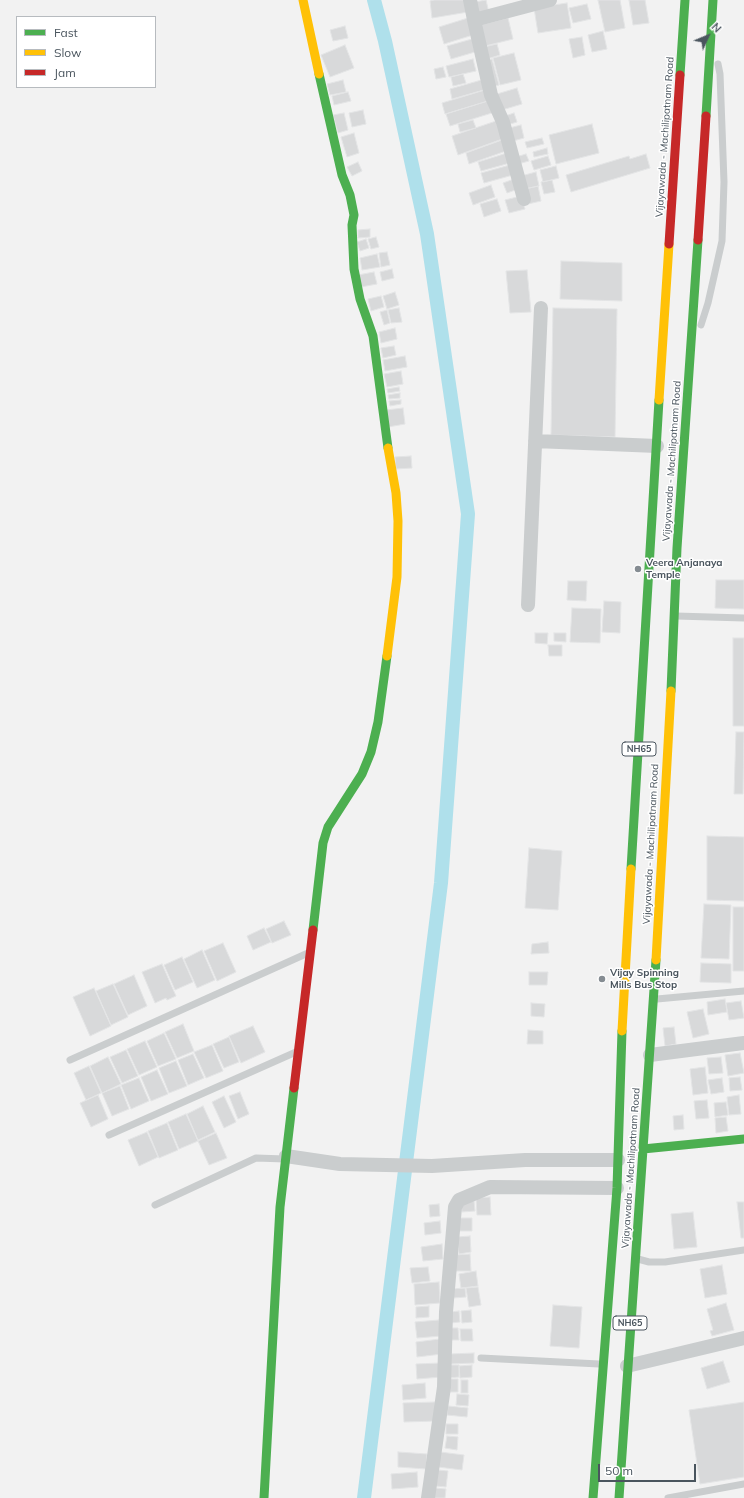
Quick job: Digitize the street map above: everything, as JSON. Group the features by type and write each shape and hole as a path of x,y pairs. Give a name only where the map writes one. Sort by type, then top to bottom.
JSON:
{"main road":[{"path":"264,1498 280,1207 323,842 328,827 362,774 371,752 378,722 397,577 398,521 396,492 385,433 373,336 360,299 354,269 352,225 354,215 350,195 342,174 337,153 303,0"},
{"name":"Vijayawada - Machilipatnam Road","path":"593,1498 602,1364 617,1188 622,1020 685,0"},
{"name":"Vijayawada - Machilipatnam Road","path":"618,1498 650,1055 689,359 713,0"},
{"path":"643,1149 744,1139"}],"street":[{"path":"470,0 491,95 503,122 524,199"},
{"path":"474,20 550,0"},
{"path":"528,605 541,308"},
{"path":"535,441 657,446"},
{"path":"650,1055 744,1043"},
{"path":"286,1158 340,1164 432,1166 524,1160 618,1160"},
{"path":"428,1498 444,1387 446,1305 454,1207 459,1200 490,1187 617,1188"},
{"path":"627,1366 744,1338"}],"lane":[{"path":"689,359 708,303 722,240 724,182 720,74 711,37"},
{"path":"674,616 744,618"},
{"path":"70,1060 310,952"},
{"path":"653,999 744,991"},
{"path":"109,1135 298,1051"},
{"path":"155,1205 256,1158 286,1158"},
{"path":"636,1259 649,1262 665,1262 744,1250"},
{"path":"482,1358 602,1364"},
{"path":"668,1498 744,1484"}],"building":[{"path":"465,0 468,12 432,18 430,1"},
{"path":"486,0 489,13 478,15 475,2"},
{"path":"598,0 620,0 625,28 605,32"},
{"path":"629,0 645,0 649,23 633,25"},
{"path":"567,3 571,28 538,33 534,8"},
{"path":"587,4 591,19 573,23 569,8"},
{"path":"468,18 473,35 444,44 439,27"},
{"path":"508,18 513,39 485,46 480,25"},
{"path":"345,26 348,38 333,41 330,30"},
{"path":"603,31 607,49 592,52 588,35"},
{"path":"582,37 585,55 573,58 569,39"},
{"path":"472,39 475,52 451,59 447,46"},
{"path":"497,44 500,55 487,59 484,47"},
{"path":"345,45 354,68 330,77 321,55"},
{"path":"514,53 521,80 500,85 493,58"},
{"path":"473,59 476,71 449,77 446,66"},
{"path":"492,59 499,85 491,87 485,61"},
{"path":"443,67 446,77 436,79 434,69"},
{"path":"463,74 466,83 453,86 451,77"},
{"path":"485,79 487,89 452,99 450,89"},
{"path":"343,80 346,92 330,95 327,84"},
{"path":"517,88 522,104 502,110 497,94"},
{"path":"485,90 488,101 445,114 442,103"},
{"path":"348,92 351,101 334,105 332,96"},
{"path":"491,100 495,112 450,126 446,114"},
{"path":"363,110 366,124 352,127 349,113"},
{"path":"344,113 348,130 338,133 333,115"},
{"path":"514,113 517,122 507,125 505,116"},
{"path":"473,120 476,128 460,132 458,124"},
{"path":"499,120 505,138 458,155 452,136"},
{"path":"592,124 599,153 556,164 549,135"},
{"path":"521,125 524,138 513,141 509,128"},
{"path":"354,133 359,153 347,157 341,137"},
{"path":"542,138 544,144 527,148 525,142"},
{"path":"502,140 506,151 469,164 466,153"},
{"path":"547,148 548,154 534,157 533,152"},
{"path":"507,153 510,163 481,171 478,162"},
{"path":"526,154 529,161 518,164 516,157"},
{"path":"646,154 650,168 571,192 566,175 629,156 630,159"},
{"path":"548,156 551,165 534,170 531,161"},
{"path":"358,162 362,171 352,176 347,167"},
{"path":"510,165 513,175 484,183 481,173"},
{"path":"556,166 559,178 543,182 540,170"},
{"path":"536,172 539,186 524,189 521,176"},
{"path":"514,179 518,189 507,193 503,183"},
{"path":"552,180 555,192 544,194 541,182"},
{"path":"491,185 495,197 473,205 469,193"},
{"path":"538,186 541,201 528,204 525,189"},
{"path":"521,196 525,209 509,213 505,200"},
{"path":"497,199 501,211 484,217 480,204"},
{"path":"370,229 370,237 358,238 358,230"},
{"path":"376,237 379,247 371,249 368,239"},
{"path":"366,239 369,248 360,251 357,242"},
{"path":"387,252 390,265 381,267 379,253"},
{"path":"377,254 380,267 362,270 360,258"},
{"path":"561,261 622,263 622,301 560,299"},
{"path":"392,269 394,278 382,281 380,272"},
{"path":"527,270 531,312 510,313 506,271"},
{"path":"374,272 377,284 361,287 358,275"},
{"path":"395,292 399,305 387,309 383,296"},
{"path":"381,296 384,307 371,311 368,299"},
{"path":"399,308 402,322 391,323 388,310"},
{"path":"553,308 617,309 615,437 551,435"},
{"path":"387,310 390,323 384,325 380,312"},
{"path":"395,328 397,339 381,343 379,332"},
{"path":"394,346 396,355 383,358 381,348"},
{"path":"405,356 407,367 385,371 383,360"},
{"path":"401,371 403,384 387,387 384,374"},
{"path":"399,387 400,391 388,393 387,389"},
{"path":"400,393 400,398 389,399 388,395"},
{"path":"401,400 401,404 390,406 389,401"},
{"path":"403,408 405,424 388,427 386,410"},
{"path":"411,456 412,468 396,469 395,457"},
{"path":"716,580 744,580 744,609 715,608"},
{"path":"568,581 587,581 586,601 567,600"},
{"path":"604,601 621,602 620,633 602,632"},
{"path":"572,608 601,609 600,643 570,642"},
{"path":"535,633 548,633 547,644 535,643"},
{"path":"554,633 566,633 566,642 554,641"},
{"path":"733,638 744,638 744,726 733,726"},
{"path":"548,645 562,645 562,656 549,656"},
{"path":"736,732 744,732 743,794 734,794"},
{"path":"707,836 744,837 744,901 707,900"},
{"path":"529,848 562,851 558,910 525,908"},
{"path":"704,904 731,905 729,959 701,958"},
{"path":"733,907 744,907 744,971 733,971"},
{"path":"284,921 291,935 272,943 266,929"},
{"path":"264,928 271,942 253,950 247,936"},
{"path":"548,942 549,953 531,954 532,944"},
{"path":"223,943 236,972 217,981 204,951"},
{"path":"202,950 215,980 197,988 184,959"},
{"path":"182,957 193,982 175,990 164,965"},
{"path":"701,963 731,964 731,983 700,982"},
{"path":"162,964 176,996 167,1000 166,998 155,1003 142,972"},
{"path":"529,972 548,972 547,985 529,985"},
{"path":"134,975 147,1006 128,1015 114,984"},
{"path":"113,984 128,1017 111,1025 96,991"},
{"path":"94,988 111,1026 90,1036 73,997"},
{"path":"725,999 727,1012 708,1015 707,1002"},
{"path":"741,1001 744,1018 729,1020 726,1003"},
{"path":"531,1003 545,1004 544,1017 531,1016"},
{"path":"703,1009 709,1034 693,1038 687,1012"},
{"path":"183,1024 194,1051 177,1058 165,1032"},
{"path":"253,1026 265,1052 241,1063 229,1036"},
{"path":"674,1027 676,1044 665,1046 663,1028"},
{"path":"528,1030 543,1031 543,1044 527,1044"},
{"path":"164,1033 176,1059 158,1066 147,1041"},
{"path":"229,1037 239,1062 224,1068 213,1044"},
{"path":"145,1041 157,1067 139,1075 127,1049"},
{"path":"212,1045 223,1071 206,1078 194,1052"},
{"path":"126,1050 138,1076 122,1083 110,1057"},
{"path":"740,1053 744,1073 728,1076 725,1055"},
{"path":"193,1054 204,1078 188,1085 178,1060"},
{"path":"108,1057 121,1084 102,1093 90,1066"},
{"path":"721,1057 723,1073 709,1074 707,1058"},
{"path":"176,1061 187,1086 169,1093 159,1068"},
{"path":"89,1066 101,1093 86,1100 74,1073"},
{"path":"705,1067 708,1093 693,1095 690,1069"},
{"path":"157,1070 168,1094 151,1101 141,1077"},
{"path":"740,1077 742,1090 730,1091 729,1078"},
{"path":"139,1078 149,1101 131,1109 121,1085"},
{"path":"722,1078 724,1092 711,1094 708,1080"},
{"path":"120,1086 129,1109 112,1116 102,1093"},
{"path":"240,1092 249,1114 238,1119 229,1096"},
{"path":"98,1095 108,1119 91,1127 80,1103"},
{"path":"739,1095 741,1114 729,1115 727,1097"},
{"path":"224,1096 236,1122 224,1128 212,1102"},
{"path":"707,1100 709,1118 696,1119 694,1101"},
{"path":"726,1102 728,1115 715,1117 714,1103"},
{"path":"203,1106 215,1132 198,1140 187,1114"},
{"path":"186,1114 198,1141 179,1149 168,1122"},
{"path":"683,1115 684,1129 674,1130 673,1116"},
{"path":"726,1117 728,1131 716,1133 715,1118"},
{"path":"167,1123 178,1150 159,1158 148,1131"},
{"path":"147,1132 158,1157 139,1166 128,1140"},
{"path":"216,1133 227,1158 209,1165 198,1141"},
{"path":"490,1197 491,1215 477,1215 476,1198"},
{"path":"474,1201 475,1211 462,1212 461,1202"},
{"path":"737,1202 744,1202 744,1238 741,1238"},
{"path":"439,1204 440,1216 430,1217 429,1205"},
{"path":"693,1212 697,1247 674,1249 671,1214"},
{"path":"458,1218 472,1218 472,1231 458,1231"},
{"path":"440,1221 441,1233 425,1235 424,1223"},
{"path":"470,1236 471,1252 459,1254 457,1237"},
{"path":"442,1244 443,1259 423,1261 421,1247"},
{"path":"470,1254 471,1271 456,1271 455,1255"},
{"path":"722,1265 727,1294 705,1298 700,1269"},
{"path":"428,1267 430,1281 412,1283 410,1268"},
{"path":"476,1271 478,1286 461,1288 459,1274"},
{"path":"439,1282 440,1303 415,1305 414,1284"},
{"path":"478,1287 481,1305 469,1307 466,1288"},
{"path":"465,1288 466,1297 453,1298 452,1289"},
{"path":"726,1303 734,1330 712,1336 710,1331 713,1330 707,1309"},
{"path":"553,1305 582,1307 579,1348 550,1346"},
{"path":"429,1306 429,1317 416,1318 416,1307"},
{"path":"471,1310 472,1322 462,1323 461,1311"},
{"path":"459,1311 460,1322 451,1323 450,1312"},
{"path":"439,1320 441,1336 417,1338 415,1322"},
{"path":"450,1328 458,1328 459,1340 451,1340"},
{"path":"460,1329 472,1329 473,1341 461,1341"},
{"path":"440,1339 442,1354 417,1357 416,1342"},
{"path":"474,1353 474,1363 450,1364 450,1354"},
{"path":"723,1361 730,1382 707,1389 701,1368"},
{"path":"440,1363 441,1377 417,1379 416,1364"},
{"path":"448,1365 459,1365 459,1377 449,1378"},
{"path":"472,1365 472,1377 460,1378 459,1366"},
{"path":"450,1379 458,1379 458,1392 450,1392"},
{"path":"461,1380 468,1380 468,1393 461,1393"},
{"path":"425,1383 426,1398 403,1400 402,1385"},
{"path":"457,1394 469,1395 468,1406 456,1405"},
{"path":"435,1402 436,1421 404,1422 403,1403"},
{"path":"744,1402 744,1477 700,1484 689,1410"},
{"path":"448,1406 468,1408 467,1417 447,1415"},
{"path":"446,1424 458,1424 458,1434 446,1434"},
{"path":"447,1436 458,1437 457,1450 445,1448"},
{"path":"398,1452 427,1454 426,1469 398,1467"},
{"path":"440,1452 464,1455 462,1470 438,1467"},
{"path":"438,1470 448,1471 446,1487 436,1486"},
{"path":"417,1472 418,1487 392,1489 391,1474"},
{"path":"435,1488 446,1489 445,1498 434,1498"}],"waterway":[{"path":"364,1498 441,883 468,514 427,234 385,41 374,0"}],"traffic: fast":[{"path":"680,75 685,0"},
{"path":"706,116 713,0"},
{"path":"319,74 342,175 350,195 354,215 352,225 354,269 360,299 373,336 388,448"},
{"path":"671,691 677,548 698,240"},
{"path":"631,869 659,400"},
{"path":"313,930 323,843 328,827 362,774 371,752 378,722 387,656"},
{"path":"619,1498 656,960"},
{"path":"593,1498 617,1188 622,1031"},
{"path":"264,1498 280,1207 294,1088"},
{"path":"643,1149 744,1139"}],"traffic: slow":[{"path":"303,0 319,74"},
{"path":"659,400 669,244"},
{"path":"387,656 397,577 398,521 396,493 388,448"},
{"path":"656,960 671,691"},
{"path":"622,1031 631,869"}],"traffic: jam":[{"path":"669,244 680,75"},
{"path":"698,240 706,116"},
{"path":"294,1088 313,930"}],"place":[{"name":"Veera Anjanaya Temple","path":"638,569"},
{"name":"Vijay Spinning Mills Bus Stop","path":"602,979"}]}
